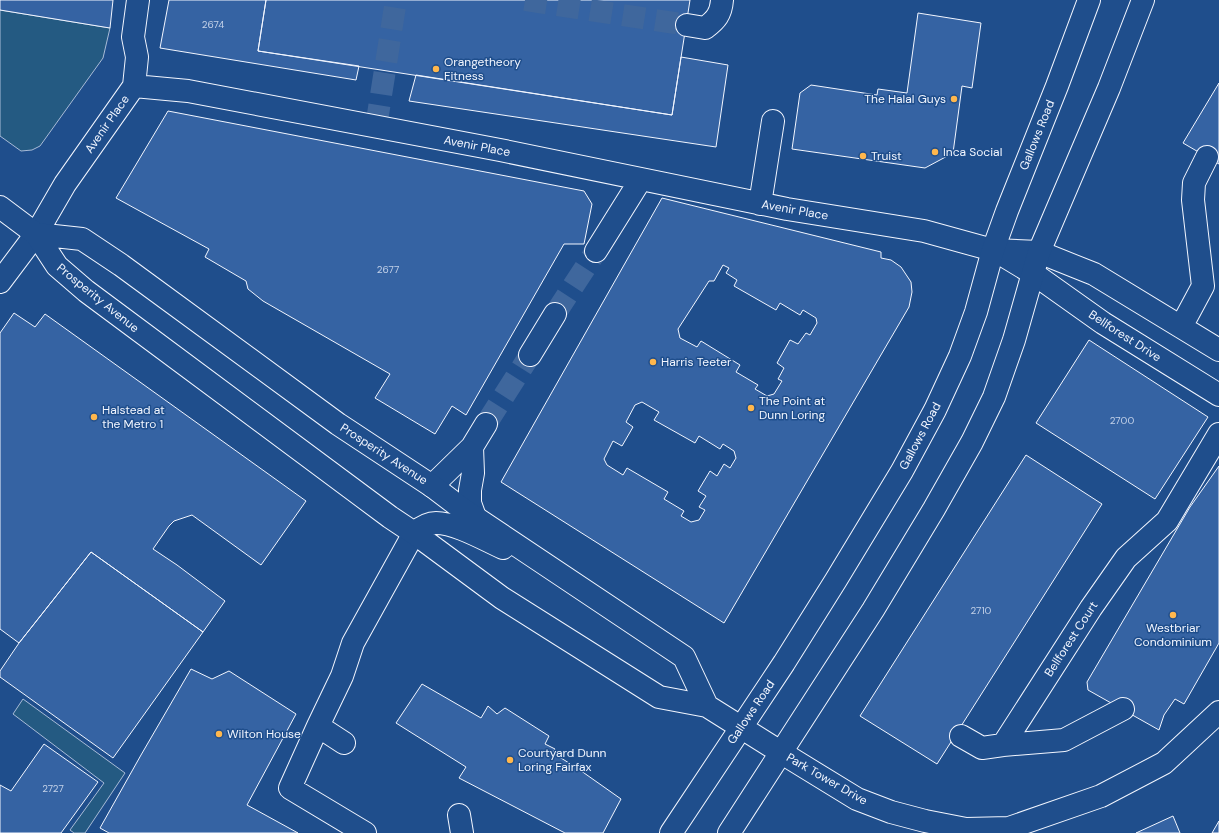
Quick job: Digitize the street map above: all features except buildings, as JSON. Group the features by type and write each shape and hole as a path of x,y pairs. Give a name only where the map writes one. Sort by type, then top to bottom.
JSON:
{"main road":[{"path":"134,86 137,57 133,37 138,0"},
{"path":"687,25 705,28 716,20 722,6 722,0"},
{"name":"Gallows Road","path":"671,833 794,647 854,551 902,471 935,410 960,356 976,312 993,250 1007,211 1057,86 1089,0"},
{"path":"729,833 782,753 877,603 934,509 972,442 994,397 1014,340 1034,274 1039,252 1109,88 1143,0"},
{"name":"Avenir Place","path":"0,282 36,234 65,184 134,86 196,93 492,148 760,204 924,231 993,250"},
{"path":"760,204 773,121"},
{"path":"1181,327 1203,286 1193,200 1194,183 1207,157"},
{"path":"596,251 641,179"},
{"name":"Prosperity Avenue","path":"0,206 36,234 57,266 86,292 502,598 659,697 707,706 782,753"},
{"name":"Prosperity Avenue","path":"36,234 82,239 121,265 338,424 684,657 707,706"},
{"path":"993,250 1039,252 1094,274 1219,350"},
{"name":"Bellforest Drive","path":"993,250 1034,274 1103,323 1219,395"},
{"path":"530,355 555,314"},
{"path":"432,486 472,447 486,424"},
{"name":"Bellforest Court","path":"1003,745 1091,608 1126,558 1167,521 1219,434"},
{"path":"472,447 473,473 470,490 470,503 475,517"},
{"path":"365,833 290,788 342,676 353,643 414,533 423,526 436,523 457,528 562,575"},
{"path":"961,736 982,748 1064,740 1123,709"},
{"name":"Park Tower Drive","path":"782,753 857,799 891,812 925,821 966,829 1009,831 1102,796 1164,763 1219,712"},
{"path":"318,726 344,743"}],"shaded area":[{"path":"0,10 110,28 103,58 40,146 32,150 21,151 0,136"},
{"path":"23,699 125,773 85,833 74,833 70,830 104,783 13,714"}],"tunnel":[{"path":"376,127 396,0"},
{"path":"525,0 687,25"},
{"path":"555,314 596,251"},
{"path":"486,424 530,355"}],"place":[{"name":"Orangetheory Fitness","path":"436,69"},
{"name":"The Halal Guys","path":"954,99"},
{"name":"Inca Social","path":"935,152"},
{"name":"Truist","path":"863,156"},
{"name":"Harris Teeter","path":"653,362"},
{"name":"The Point at Dunn Loring","path":"751,408"},
{"name":"Halstead at the Metro 1","path":"94,417"},
{"name":"Westbriar Condominium","path":"1173,615"},
{"name":"Wilton House","path":"219,734"},
{"name":"Courtyard Dunn Loring Fairfax","path":"510,760"}]}
